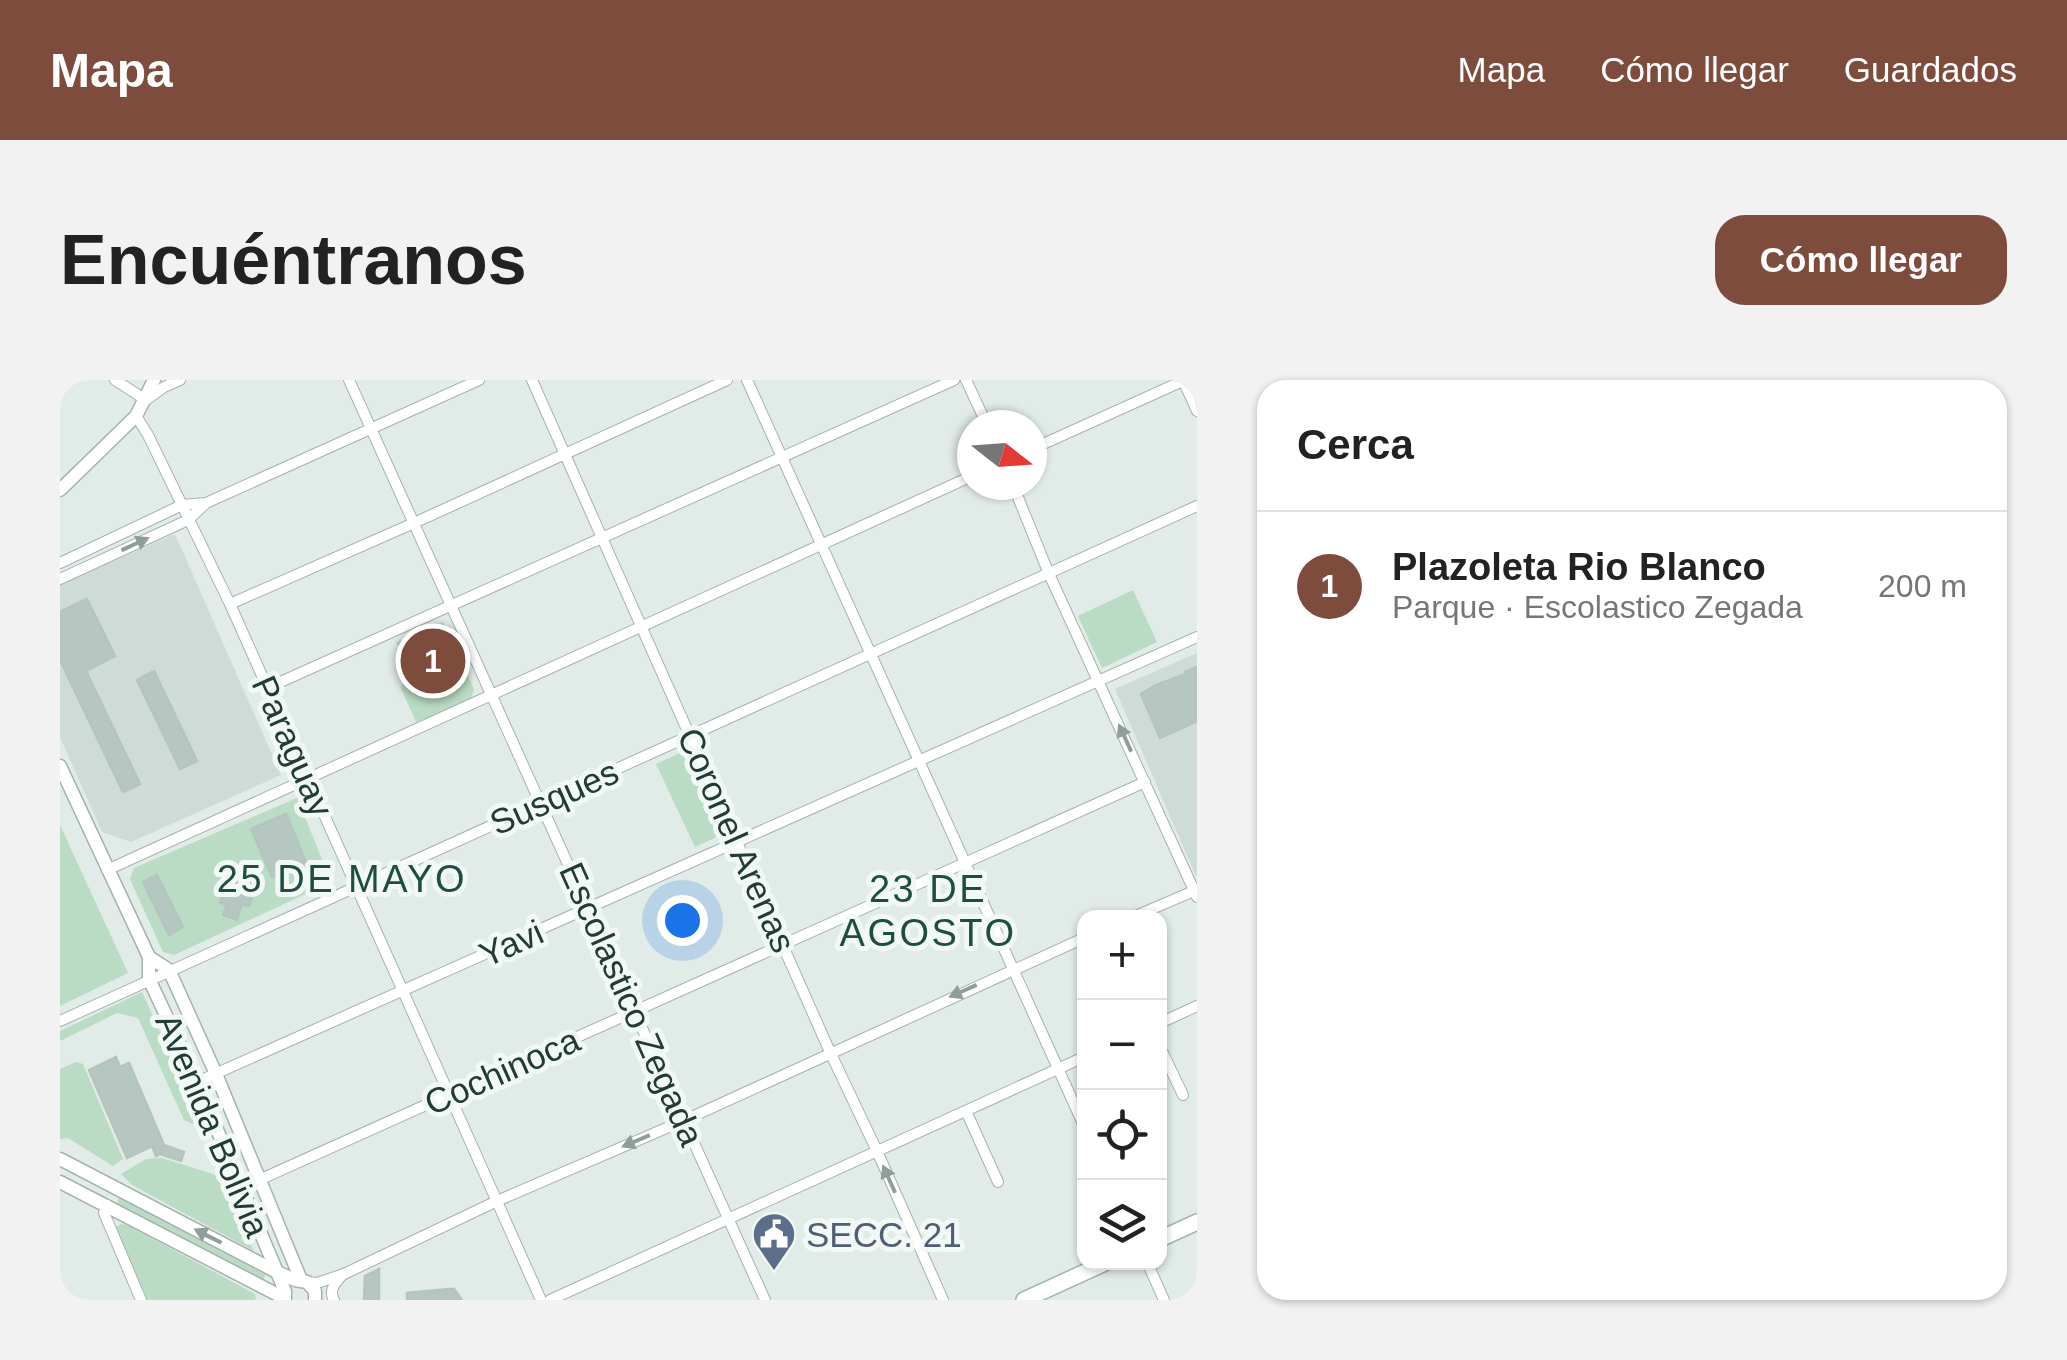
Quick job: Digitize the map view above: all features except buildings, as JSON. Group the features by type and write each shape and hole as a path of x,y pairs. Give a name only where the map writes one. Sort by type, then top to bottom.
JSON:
{"main road":[{"path":"1167,1236 1197,1222"},
{"path":"1024,1300 1090,1270"}],"street":[{"path":"115,380 146,400"},
{"path":"60,490 136,416 154,380"},
{"path":"146,400 180,380"},
{"name":"Escolastico Zegada","path":"349,380 764,1300"},
{"path":"60,579 188,520 206,503 479,380"},
{"name":"Coronel Arenas","path":"532,380 943,1300"},
{"path":"230,604 727,380"},
{"path":"747,380 1077,1111"},
{"path":"267,688 954,380"},
{"path":"966,380 980,410"},
{"path":"1047,441 1184,380 1197,411"},
{"name":"Paraguay","path":"136,416 230,604 541,1300"},
{"path":"106,870 957,483"},
{"path":"1019,500 1049,574 1196,892 1152,910"},
{"path":"60,562 182,505 206,503"},
{"name":"Susques","path":"60,1021 1197,506"},
{"name":"Yavi","path":"197,1082 1197,637"},
{"name":"Avenida Bolivia","path":"60,766 149,957 149,979 242,1188 284,1298"},
{"name":"Cochinoca","path":"242,1188 1145,782"},
{"path":"60,1158 276,1272 318,1283 1077,941"},
{"name":"Avenida Bolivia","path":"149,957 169,970 301,1280 315,1291 317,1299"},
{"path":"1167,1020 1197,1006"},
{"path":"550,1300 1077,1060"},
{"path":"1167,1062 1182,1094"},
{"path":"966,1111 998,1182"},
{"path":"60,1182 284,1298 290,1282 301,1280"},
{"path":"107,1205 104,1213 142,1300"},
{"path":"1151,1270 1164,1300"},
{"path":"334,1300 333,1288 344,1274"}],"shaded area":[{"path":"175,534 281,775 131,842 102,832 60,737 60,585"},
{"path":"1197,653 1197,876 1196,876 1115,689"}],"green space":[{"path":"1133,590 1157,642 1102,668 1078,616"},
{"path":"443,622 474,689 470,701 416,722 400,686 412,680 396,642"},
{"path":"682,752 721,835 695,847 656,764"},
{"path":"297,798 329,876 327,884 174,955 163,952 130,879 134,868"},
{"path":"60,825 128,973 60,1006"},
{"path":"142,992 204,1129 184,1120 138,1018 117,1013 60,1041 60,1031"},
{"path":"76,1062 83,1064 123,1159 113,1166 68,1138 60,1139 60,1069"},
{"path":"162,1158 216,1175 254,1251 132,1185 121,1174 146,1159"},
{"path":"121,1198 266,1275 263,1280 117,1205"},
{"path":"121,1224 255,1294 256,1300 144,1300 116,1233"}],"place":[{"name":"Plazoleta Rio Blanco","path":"433,661"},
{"name":"SECC. 21","path":"774,1272"}],"district":[{"name":"25 DE MAYO","path":"342,879"},
{"name":"23 DE AGOSTO","path":"928,911"}]}
